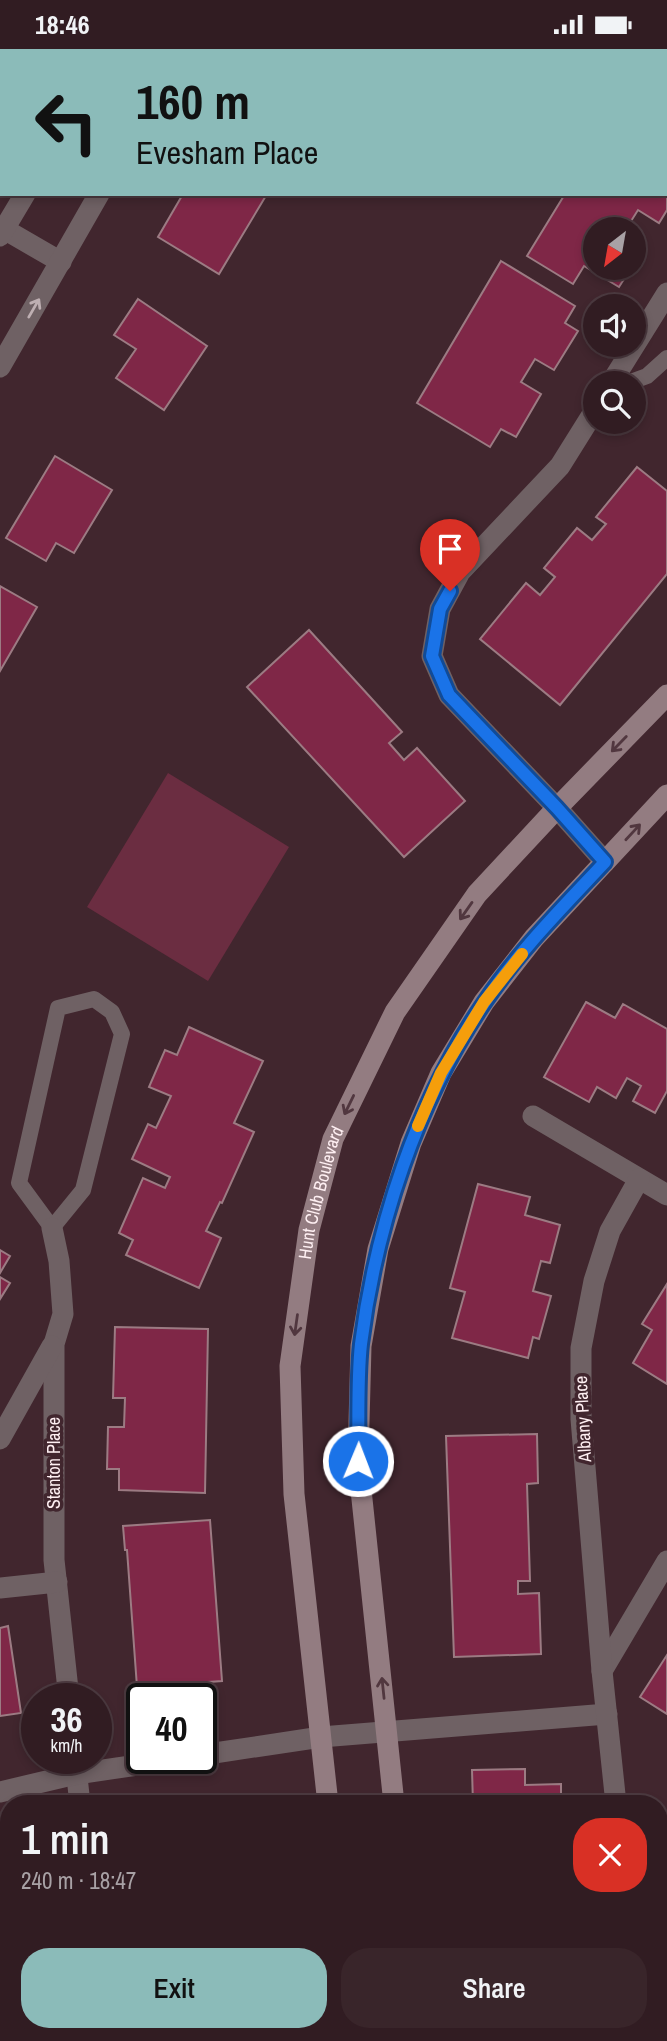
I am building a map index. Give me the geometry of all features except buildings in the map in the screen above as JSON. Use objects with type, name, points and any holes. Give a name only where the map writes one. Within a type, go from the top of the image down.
[{"type":"street","points":[[23,196],[2,233],[61,262]]},
{"type":"street","points":[[0,367],[98,196]]},
{"type":"street","points":[[618,371],[667,293]]},
{"type":"street","points":[[583,429],[560,466],[460,572],[440,609],[432,656],[449,695],[605,862]]},
{"type":"street","name":"Hunt Club Boulevard","points":[[327,1795],[294,1494],[290,1366],[309,1230],[332,1139],[395,1012],[477,894],[667,695]]},
{"type":"street","points":[[393,1795],[358,1461],[361,1346],[378,1249],[411,1143],[441,1073],[484,1002],[534,938],[667,795]]},
{"type":"street","points":[[533,1116],[667,1195]]},
{"type":"street","name":"Albany Place","points":[[615,1795],[581,1419],[581,1348],[594,1281],[610,1231],[639,1179]]},
{"type":"street","name":"Stanton Place","points":[[52,1228],[59,1261],[63,1314],[54,1344],[54,1560],[67,1683]]},
{"type":"street","points":[[0,1439],[54,1344]]},
{"type":"street","points":[[602,1671],[667,1561]]},
{"type":"street","points":[[0,1588],[57,1582]]},
{"type":"street","points":[[217,1753],[321,1737],[607,1714]]},
{"type":"street","points":[[0,1793],[53,1774]]},
{"type":"street","points":[[77,1774],[79,1795]]},
{"type":"lane","points":[[646,376],[667,358]]},
{"type":"lane","points":[[94,999],[113,1012],[122,1034],[83,1189],[52,1228],[19,1183],[58,1008],[94,999]]},
{"type":"shaded area","points":[[168,773],[289,847],[208,981],[87,907]]},
{"type":"slow traffic","points":[[418,1126],[441,1073],[484,1002],[522,954]]},
{"type":"route","points":[[358,1461],[361,1346],[378,1249],[411,1143],[441,1073],[484,1002],[534,938],[605,862],[449,695],[432,656],[440,609],[450,591]]}]
